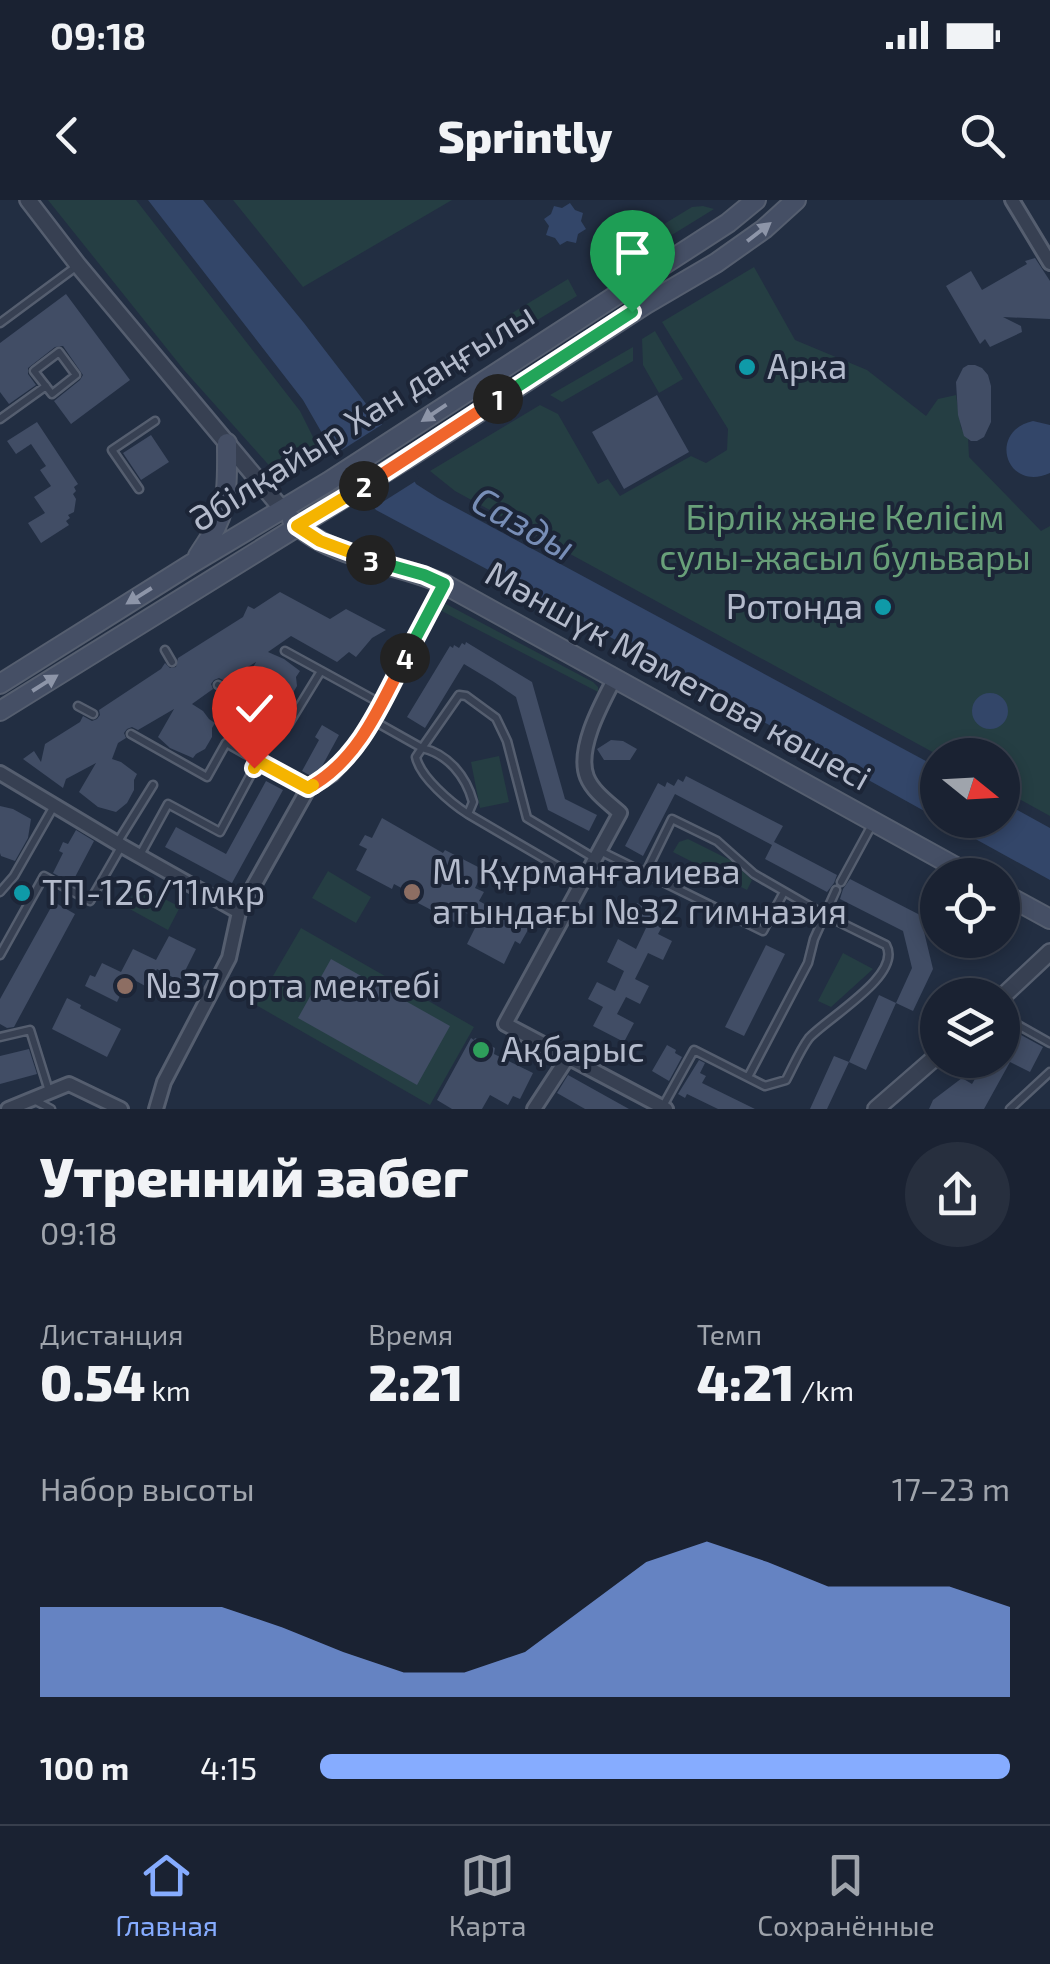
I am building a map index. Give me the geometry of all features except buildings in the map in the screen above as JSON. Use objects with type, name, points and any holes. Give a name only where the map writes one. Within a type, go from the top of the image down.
[{"type":"main road","name":"Әбілқайыр Хан даңғылы","points":[[0,684],[400,435],[728,223],[756,200]]},
{"type":"main road","name":"Әбілқайыр Хан даңғылы","points":[[0,711],[716,263],[796,200]]},
{"type":"main road","points":[[716,263],[728,223]]},
{"type":"main road","points":[[529,379],[528,369],[535,353],[557,332]]},
{"type":"main road","points":[[194,562],[222,510],[227,443]]},
{"type":"main road","name":"Мәншүк Мәметова көшесі","points":[[282,509],[297,526],[320,541],[444,584],[939,858]]},
{"type":"main road","points":[[171,576],[184,596]]},
{"type":"main road","points":[[78,635],[89,655]]},
{"type":"main road","points":[[1020,903],[1050,920]]},
{"type":"street","name":"Мәншүк Мәметова көшесі","points":[[28,200],[282,509]]},
{"type":"street","points":[[1012,200],[1050,264]]},
{"type":"street","points":[[156,1109],[164,1082],[229,958],[239,912],[308,788],[332,774],[372,721],[444,584]]},
{"type":"street","points":[[614,678],[596,714],[585,756],[587,777],[593,787],[620,814],[505,1024],[664,1108]]},
{"type":"street","points":[[0,774],[239,912]]},
{"type":"street","points":[[1020,980],[1050,952]]},
{"type":"street","points":[[540,1107],[568,1057]]},
{"type":"street","points":[[876,1109],[920,1071]]},
{"type":"street","points":[[8,1109],[69,1084],[114,1107]]},
{"type":"lane","points":[[0,323],[78,265]]},
{"type":"lane","points":[[58,352],[76,375],[52,394],[46,386],[34,370],[58,352]]},
{"type":"lane","points":[[0,419],[46,386]]},
{"type":"lane","points":[[139,489],[112,450],[155,420]]},
{"type":"lane","points":[[165,650],[172,662]]},
{"type":"lane","points":[[285,650],[381,704]]},
{"type":"lane","points":[[218,685],[288,725],[322,671]]},
{"type":"lane","points":[[583,881],[468,814],[420,770],[416,757],[459,696],[466,696],[496,718],[508,741],[526,818],[763,931],[784,892]]},
{"type":"lane","points":[[78,706],[93,714]]},
{"type":"lane","points":[[372,721],[438,753],[456,768],[473,802],[468,814]]},
{"type":"lane","points":[[131,734],[207,778],[226,743],[308,788]]},
{"type":"lane","points":[[140,856],[168,804],[220,832],[258,761]]},
{"type":"lane","points":[[0,955],[44,876],[90,901],[153,785]]},
{"type":"lane","points":[[0,892],[14,876],[54,806]]},
{"type":"lane","points":[[645,874],[672,818],[717,841],[754,874],[886,945],[890,951],[889,960],[873,984],[808,1039],[786,1080],[764,1086],[694,1050],[664,1108]]},
{"type":"lane","points":[[748,1077],[808,963],[814,939],[838,886],[874,822]]},
{"type":"lane","points":[[1020,1026],[1050,1043]]},
{"type":"lane","points":[[0,1038],[30,1030],[49,1092]]},
{"type":"lane","points":[[1010,1109],[1050,1072]]},
{"type":"lane","points":[[32,1099],[51,1109]]},
{"type":"green space","points":[[48,200],[136,200],[300,411],[322,455],[282,480],[184,370]]},
{"type":"green space","points":[[233,200],[452,200],[303,287]]},
{"type":"green space","points":[[692,207],[714,209],[620,267],[610,257]]},
{"type":"green space","name":"Бірлік және Келісім сулы-жасыл бульвары","points":[[754,267],[795,340],[867,370],[926,416],[938,399],[956,395],[969,457],[1041,531],[1050,526],[1050,816],[1020,799],[1020,738],[920,738],[920,745],[455,491],[430,471],[540,405],[558,414],[598,484],[608,479],[620,496],[691,456],[706,463],[727,450],[728,429],[662,322]]},
{"type":"green space","points":[[568,279],[577,296],[486,351],[494,324]]},
{"type":"green space","points":[[655,331],[683,379],[659,393],[643,365],[642,339]]},
{"type":"green space","points":[[633,347],[633,361],[562,402],[550,395]]},
{"type":"green space","points":[[446,604],[593,682],[598,692],[436,608]]},
{"type":"green space","points":[[499,756],[509,802],[480,808],[471,762]]},
{"type":"green space","points":[[688,839],[732,861],[752,880],[747,890],[673,852],[679,842]]},
{"type":"green space","points":[[328,871],[371,897],[356,923],[312,898]]},
{"type":"green space","points":[[138,885],[180,907],[168,930],[126,907]]},
{"type":"green space","points":[[301,928],[474,1027],[430,1105],[256,1005]]},
{"type":"green space","points":[[843,953],[873,969],[831,1007],[818,1001]]},
{"type":"water","points":[[148,200],[203,200],[387,431],[416,484],[920,758],[920,809],[376,510],[330,447],[303,400]]},
{"type":"water","points":[[570,203],[583,213],[581,221],[586,229],[578,234],[576,243],[567,241],[560,245],[546,235],[549,226],[544,219],[554,206],[562,208]]},
{"type":"water","points":[[1033,421],[1050,425],[1050,473],[1035,477],[1022,475],[1013,468],[1007,447],[1010,436],[1019,427]]},
{"type":"water","points":[[990,693],[1003,698],[1008,711],[1003,724],[990,729],[977,724],[972,711],[977,698]]},
{"type":"water","points":[[1020,811],[1050,828],[1050,880],[1020,863],[1020,858],[1010,858],[974,838],[1020,838]]},
{"type":"pier","points":[[386,422],[419,479],[370,510],[331,457]]},
{"type":"place","name":"Арка","points":[[747,367]]},
{"type":"place","name":"Ротонда","points":[[883,607]]},
{"type":"place","name":"М. Құрманғалиева атындағы №32 гимназия","points":[[412,892]]},
{"type":"place","name":"ТП-126/11мкр","points":[[22,893]]},
{"type":"place","name":"№37 орта мектебі","points":[[125,986]]},
{"type":"place","name":"Ақбарыс","points":[[481,1050]]},
{"type":"route","points":[[254,768],[258,761],[308,788],[332,774],[372,721],[444,584],[354,555],[297,526],[632,312]]},
{"type":"water label","name":"Сазды","points":[[523,524]]}]
